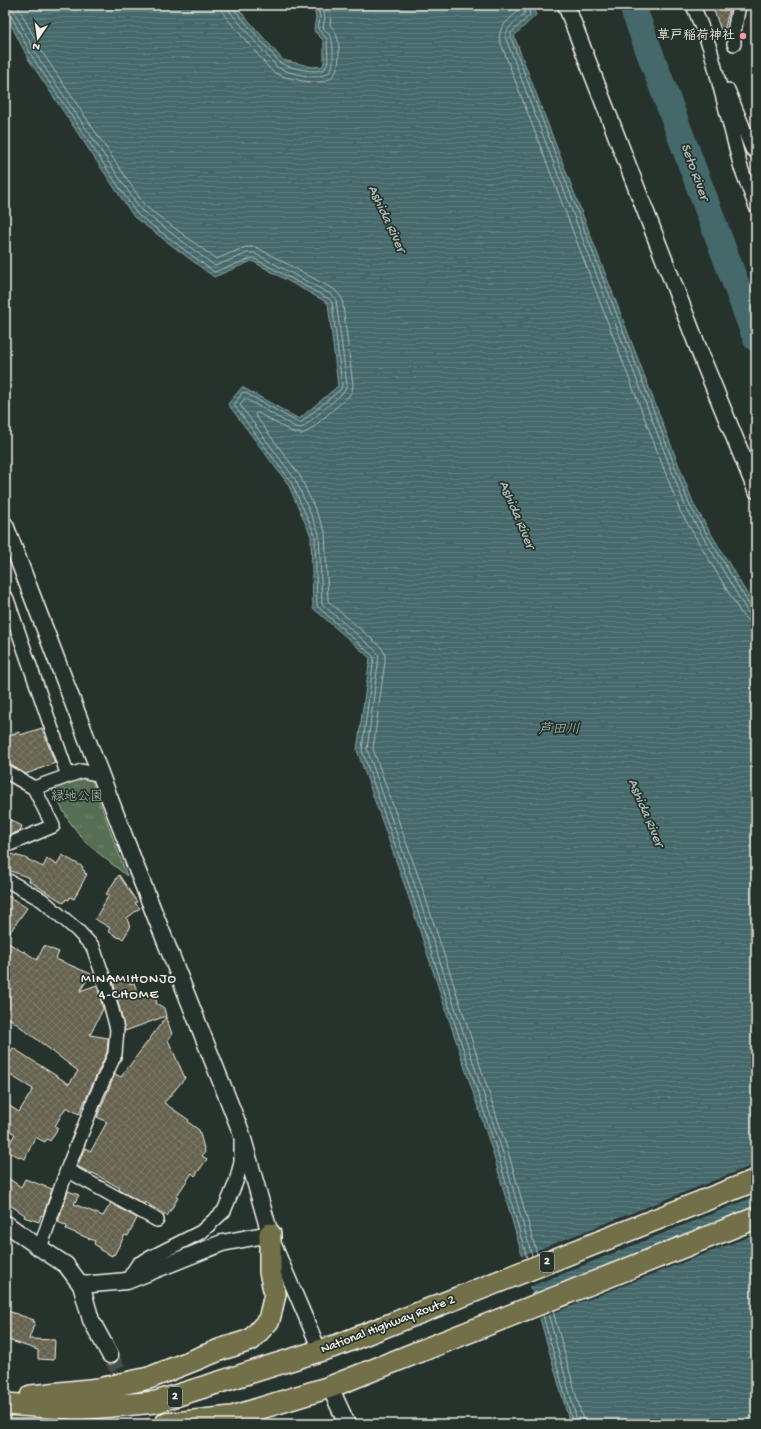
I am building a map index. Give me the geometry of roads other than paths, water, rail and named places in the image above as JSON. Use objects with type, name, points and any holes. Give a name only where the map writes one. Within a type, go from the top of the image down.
[{"type":"highway","name":"National Highway Route 2","points":[[5,1404],[79,1409],[156,1402],[329,1348],[756,1180]]},
{"type":"highway","name":"2","points":[[165,1424],[232,1417],[330,1388],[756,1218]]},
{"type":"highway","points":[[5,1397],[22,1398],[99,1389],[149,1378],[222,1349],[251,1340],[269,1320],[275,1294],[270,1272],[270,1234]]},
{"type":"street","points":[[566,5],[701,356],[756,490]]},
{"type":"street","points":[[693,5],[710,48],[741,168],[756,207]]},
{"type":"street","points":[[734,44],[735,24],[739,5]]},
{"type":"street","points":[[718,78],[727,88],[752,149],[756,152]]},
{"type":"street","points":[[5,525],[134,862],[242,1132],[270,1234],[329,1348]]},
{"type":"street","points":[[5,599],[7,599],[68,776]]},
{"type":"street","points":[[5,771],[34,788],[53,826],[5,846]]},
{"type":"street","points":[[34,788],[82,771],[101,775]]},
{"type":"street","points":[[5,880],[42,900],[77,930],[93,947],[103,976],[117,1029],[115,1054],[97,1094],[67,1170],[40,1248]]},
{"type":"street","points":[[127,1281],[138,1264],[201,1232],[224,1211],[236,1182],[240,1162],[242,1132]]},
{"type":"street","points":[[67,1170],[157,1220]]},
{"type":"street","points":[[5,1223],[66,1265],[81,1285],[91,1320],[110,1355]]},
{"type":"street","points":[[81,1285],[127,1281],[222,1243],[270,1234]]},
{"type":"street","points":[[330,1388],[347,1424]]},
{"type":"water","name":"芦田川","points":[[5,5],[235,5],[283,60],[313,67],[323,66],[324,44],[323,40],[314,29],[316,17],[313,5],[532,5],[536,15],[514,36],[694,505],[756,609],[756,1424],[570,1424],[493,1153],[406,889],[357,750],[370,658],[313,608],[311,536],[288,484],[228,404],[242,387],[299,419],[338,386],[328,303],[252,261],[214,277],[134,217],[29,60],[5,13]]},
{"type":"waterway","name":"Seto River","points":[[632,5],[756,338]]},
{"type":"tunnel","points":[[110,1355],[145,1424]]},
{"type":"place","name":"草戸稲荷神社","points":[[743,36]]},
{"type":"district","name":"MINAMIHONJO 4-CHOME","points":[[129,988]]},
{"type":"water label","name":"Ashida River","points":[[386,219]]},
{"type":"water label","name":"Ashida River","points":[[516,515]]},
{"type":"water label","name":"Ashida River","points":[[645,813]]},
{"type":"park label","name":"緑地公園","points":[[77,797]]}]
